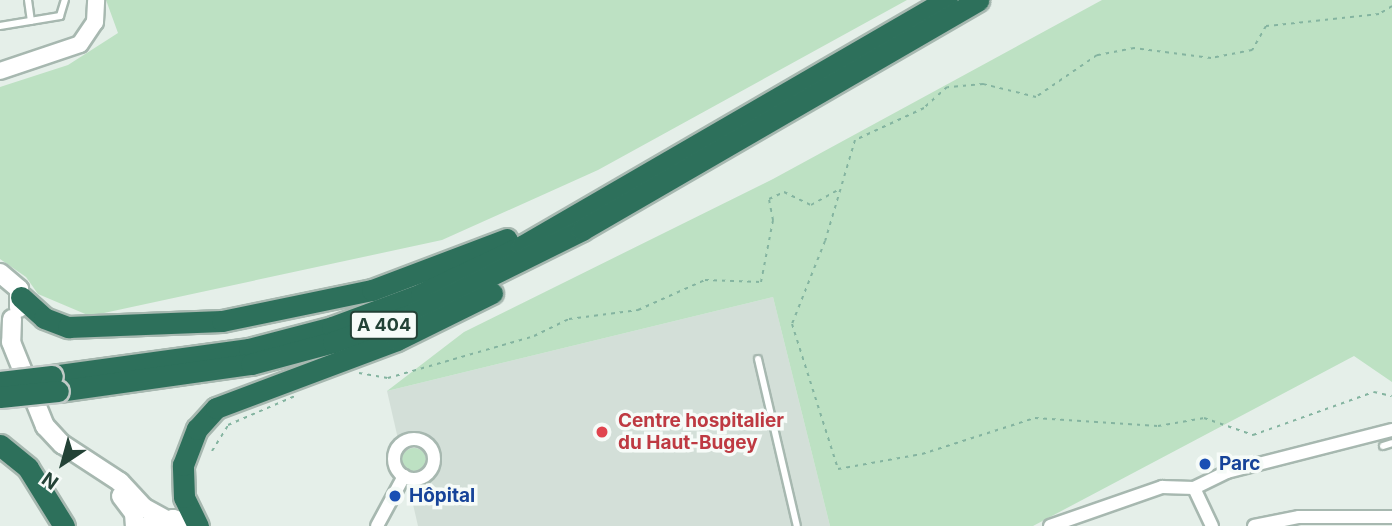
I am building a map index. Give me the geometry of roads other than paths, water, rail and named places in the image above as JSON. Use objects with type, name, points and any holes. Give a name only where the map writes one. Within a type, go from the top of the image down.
[{"type":"highway","name":"A 404","points":[[0,397],[55,384],[209,357],[372,313],[486,264],[634,182],[947,0]]},
{"type":"highway","name":"A 404","points":[[0,382],[55,384],[211,372],[354,336],[504,272],[978,0]]},
{"type":"highway","points":[[198,526],[184,497],[183,465],[197,429],[216,408],[363,354],[448,316],[536,267],[680,173]]},
{"type":"highway","points":[[21,297],[44,318],[82,329],[195,324],[277,313],[409,278],[634,182]]},
{"type":"highway","points":[[0,445],[21,459],[60,522]]},
{"type":"main road","points":[[0,273],[15,282],[21,297],[6,321],[11,342],[45,426],[62,444],[112,476],[144,507],[165,519],[198,526]]},
{"type":"main road","points":[[0,344],[32,426],[51,448],[119,493],[134,513],[135,526]]},
{"type":"main road","points":[[147,526],[165,519]]},
{"type":"street","points":[[0,71],[80,44],[95,22],[96,0]]},
{"type":"street","points":[[1050,526],[1162,487],[1194,488],[1217,475],[1392,430]]},
{"type":"street","points":[[377,526],[387,520],[404,476]]},
{"type":"street","points":[[1194,488],[1212,526]]},
{"type":"street","points":[[1254,526],[1299,517],[1392,517]]},
{"type":"lane","points":[[28,0],[31,21]]},
{"type":"lane","points":[[0,26],[60,16],[65,0]]},
{"type":"lane","points":[[758,359],[797,526]]},
{"type":"lane","points":[[1383,446],[1392,443]]},
{"type":"place","name":"Centre hospitalier du Haut-Bugey","points":[[602,432]]},
{"type":"place","name":"Parc","points":[[1205,464]]},
{"type":"place","name":"Hôpital","points":[[395,496]]}]
